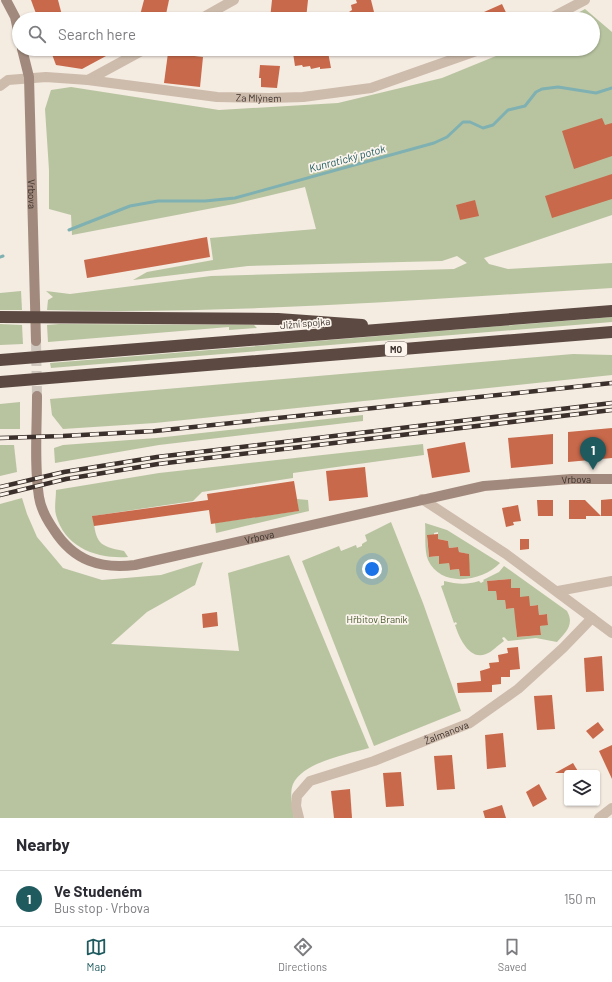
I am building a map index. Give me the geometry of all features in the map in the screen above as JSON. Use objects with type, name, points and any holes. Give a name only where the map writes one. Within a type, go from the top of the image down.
[{"type":"highway","name":"Jižní spojka","points":[[0,360],[612,311]]},
{"type":"highway","points":[[0,317],[294,319],[397,328]]},
{"type":"highway","name":"MO","points":[[0,382],[612,332]]},
{"type":"main road","points":[[6,0],[12,12]]},
{"type":"main road","name":"Vrbova","points":[[24,56],[29,77],[36,341]]},
{"type":"main road","name":"Vrbova","points":[[37,396],[36,463],[39,498],[44,516],[61,542],[73,553],[90,562],[119,567],[135,565],[422,499],[501,483],[612,479]]},
{"type":"street","points":[[213,12],[234,0]]},
{"type":"street","points":[[562,12],[585,0]]},
{"type":"street","points":[[88,80],[132,56]]},
{"type":"street","name":"Za Mlýnem","points":[[0,86],[8,80],[29,77],[88,80],[217,97],[302,97],[371,88],[462,56]]},
{"type":"street","points":[[422,499],[558,591],[612,633]]},
{"type":"street","points":[[558,591],[612,581]]},
{"type":"street","name":"Žalmanova","points":[[299,818],[296,806],[297,796],[310,781],[374,761],[470,723],[518,689],[563,648],[592,618]]},
{"type":"street","points":[[599,818],[612,808]]},
{"type":"green space","points":[[585,9],[589,12],[580,12]]},
{"type":"green space","points":[[600,22],[612,32],[612,215],[484,258],[489,264],[508,269],[612,263],[612,288],[259,308],[118,311],[47,310],[48,300],[53,297],[46,291],[70,294],[211,276],[454,269],[467,263],[457,256],[442,261],[248,266],[133,280],[147,272],[213,260],[210,238],[316,229],[305,187],[234,204],[72,235],[71,215],[49,209],[49,170],[45,109],[51,90],[71,87],[219,110],[338,103],[442,78],[496,56],[600,56]]},
{"type":"green space","points":[[21,291],[22,310],[0,310],[0,293]]},
{"type":"green space","points":[[612,317],[612,322],[51,368],[50,363]]},
{"type":"green space","points":[[0,324],[22,325],[23,344],[0,345]]},
{"type":"green space","points":[[47,325],[254,325],[257,328],[229,330],[229,327],[48,342]]},
{"type":"green space","points":[[573,354],[612,355],[612,375],[155,423],[63,429],[52,415],[50,399]]},
{"type":"green space","points":[[20,402],[20,429],[0,429],[0,404]]},
{"type":"green space","points":[[363,415],[363,421],[159,445],[55,463],[54,448],[63,445],[156,438]]},
{"type":"green space","points":[[423,444],[424,455],[293,473],[293,478],[202,492],[193,501],[93,516],[95,532],[100,542],[109,547],[124,551],[128,557],[105,556],[84,549],[67,536],[60,526],[55,512],[56,490],[159,473]]},
{"type":"green space","points":[[0,445],[14,445],[17,472],[0,476]]},
{"type":"green space","points":[[22,498],[37,537],[63,568],[102,580],[161,575],[203,562],[195,585],[147,612],[111,644],[239,651],[228,573],[289,555],[369,748],[327,760],[306,770],[298,776],[293,784],[291,792],[294,818],[0,818],[0,504]]},
{"type":"green space","points":[[297,499],[308,500],[309,511],[216,533],[215,523],[298,511]]},
{"type":"green space","name":"Hřbitov Braník","points":[[391,522],[423,603],[461,711],[374,746],[302,561],[339,546],[341,551],[356,545],[357,548],[362,546],[362,544],[367,541],[365,535]]},
{"type":"green space","points":[[425,523],[447,530],[500,563],[483,574],[473,578],[462,579],[442,575],[434,569],[428,560]],"holes":[[[438,532],[438,539],[448,541],[449,548],[458,547],[459,552],[468,554],[470,576],[460,576],[459,569],[450,570],[449,563],[439,563],[439,556],[429,557],[427,538]]]},
{"type":"green space","points":[[504,566],[567,611],[570,620],[569,625],[566,632],[557,642],[536,638],[508,641],[504,637],[502,638],[504,641],[493,650],[486,654],[480,655],[475,654],[466,647],[455,625],[457,624],[456,622],[454,623],[441,586],[444,585],[444,581],[462,584],[479,581],[481,583],[484,581],[483,580],[499,572]],"holes":[[[510,579],[511,588],[520,588],[520,597],[530,606],[538,605],[539,615],[547,614],[548,624],[540,626],[541,635],[517,637],[516,627],[524,626],[514,608],[506,609],[505,600],[497,600],[496,591],[488,591],[487,581]]]},
{"type":"building","points":[[31,0],[58,0],[61,12],[35,12]]},
{"type":"building","points":[[144,0],[169,0],[166,12],[141,12]]},
{"type":"building","points":[[272,0],[308,0],[307,12],[271,12]]},
{"type":"building","points":[[356,0],[371,0],[374,12],[349,12],[352,10],[351,5],[357,3]]},
{"type":"building","points":[[502,4],[506,12],[484,12]]},
{"type":"building","points":[[53,56],[106,56],[82,69],[56,65]]},
{"type":"building","points":[[168,56],[203,57],[200,87],[164,83]]},
{"type":"building","points":[[293,56],[329,56],[331,68],[320,69],[320,67],[311,69],[310,66],[295,66]]},
{"type":"building","points":[[260,65],[280,66],[277,88],[261,87],[261,78],[259,78]]},
{"type":"building","points":[[602,118],[605,125],[612,123],[612,156],[574,169],[562,131]]},
{"type":"building","points":[[612,174],[612,199],[552,218],[545,196]]},
{"type":"building","points":[[475,200],[479,216],[460,220],[456,205]]},
{"type":"building","points":[[207,237],[210,257],[87,278],[84,260]]},
{"type":"building","points":[[612,428],[612,458],[568,462],[568,432]]},
{"type":"building","points":[[553,434],[553,464],[511,468],[508,438]]},
{"type":"building","points":[[465,442],[470,472],[432,478],[427,449]]},
{"type":"building","points":[[365,467],[368,497],[329,501],[326,471]]},
{"type":"building","points":[[294,481],[299,511],[211,524],[209,510],[94,526],[92,516],[208,500],[207,494]]},
{"type":"building","points":[[612,499],[612,516],[601,516],[601,500]]},
{"type":"building","points":[[537,500],[553,500],[553,516],[538,516]]},
{"type":"building","points":[[569,500],[585,500],[601,516],[586,516],[586,519],[569,519]]},
{"type":"building","points":[[518,505],[521,521],[513,522],[514,525],[506,527],[502,508]]},
{"type":"building","points":[[438,534],[438,539],[448,541],[449,548],[458,547],[459,552],[469,554],[470,576],[460,576],[459,569],[450,570],[449,563],[439,564],[439,556],[429,557],[427,535]]},
{"type":"building","points":[[520,539],[529,539],[529,549],[520,550]]},
{"type":"building","points":[[511,579],[511,588],[520,588],[520,597],[529,596],[530,606],[538,605],[539,615],[547,614],[548,625],[540,626],[541,635],[517,637],[514,608],[506,609],[505,600],[497,600],[496,591],[488,591],[487,581]]},
{"type":"building","points":[[217,612],[218,626],[203,628],[202,614]]},
{"type":"building","points":[[518,647],[520,669],[510,670],[510,677],[501,677],[501,684],[492,685],[492,692],[458,693],[457,683],[481,681],[480,671],[490,668],[489,663],[499,662],[498,655],[508,653],[507,648]]},
{"type":"building","points":[[602,656],[604,691],[586,692],[584,658]]},
{"type":"building","points":[[552,695],[555,729],[537,730],[534,696]]},
{"type":"building","points":[[598,722],[604,730],[593,739],[586,731]]},
{"type":"building","points":[[503,733],[506,767],[487,769],[485,735]]},
{"type":"building","points":[[612,745],[612,779],[599,751]]},
{"type":"building","points":[[452,755],[455,789],[437,790],[434,756]]},
{"type":"building","points":[[573,763],[577,770],[564,770],[564,773],[555,773]]},
{"type":"building","points":[[401,772],[404,806],[386,807],[383,773]]},
{"type":"building","points":[[539,784],[547,799],[533,807],[526,792]]},
{"type":"building","points":[[350,789],[352,818],[334,818],[331,791]]},
{"type":"building","points":[[502,805],[506,818],[485,818],[483,811]]},
{"type":"waterway","name":"Kunratický potok","points":[[69,230],[130,206],[158,201],[205,201],[235,198],[434,143],[447,137],[463,122],[470,122],[483,128],[493,125],[508,110],[525,106],[536,92],[542,89],[558,87],[596,93],[612,88]]},
{"type":"tunnel","points":[[36,341],[37,396]]},
{"type":"railway","points":[[0,438],[155,431],[612,383]]},
{"type":"railway","points":[[0,487],[64,472],[157,457],[612,403]]},
{"type":"railway","points":[[0,495],[66,479],[158,464],[612,410]]},
{"type":"place","name":"Ve Studeném","points":[[593,470]]}]
